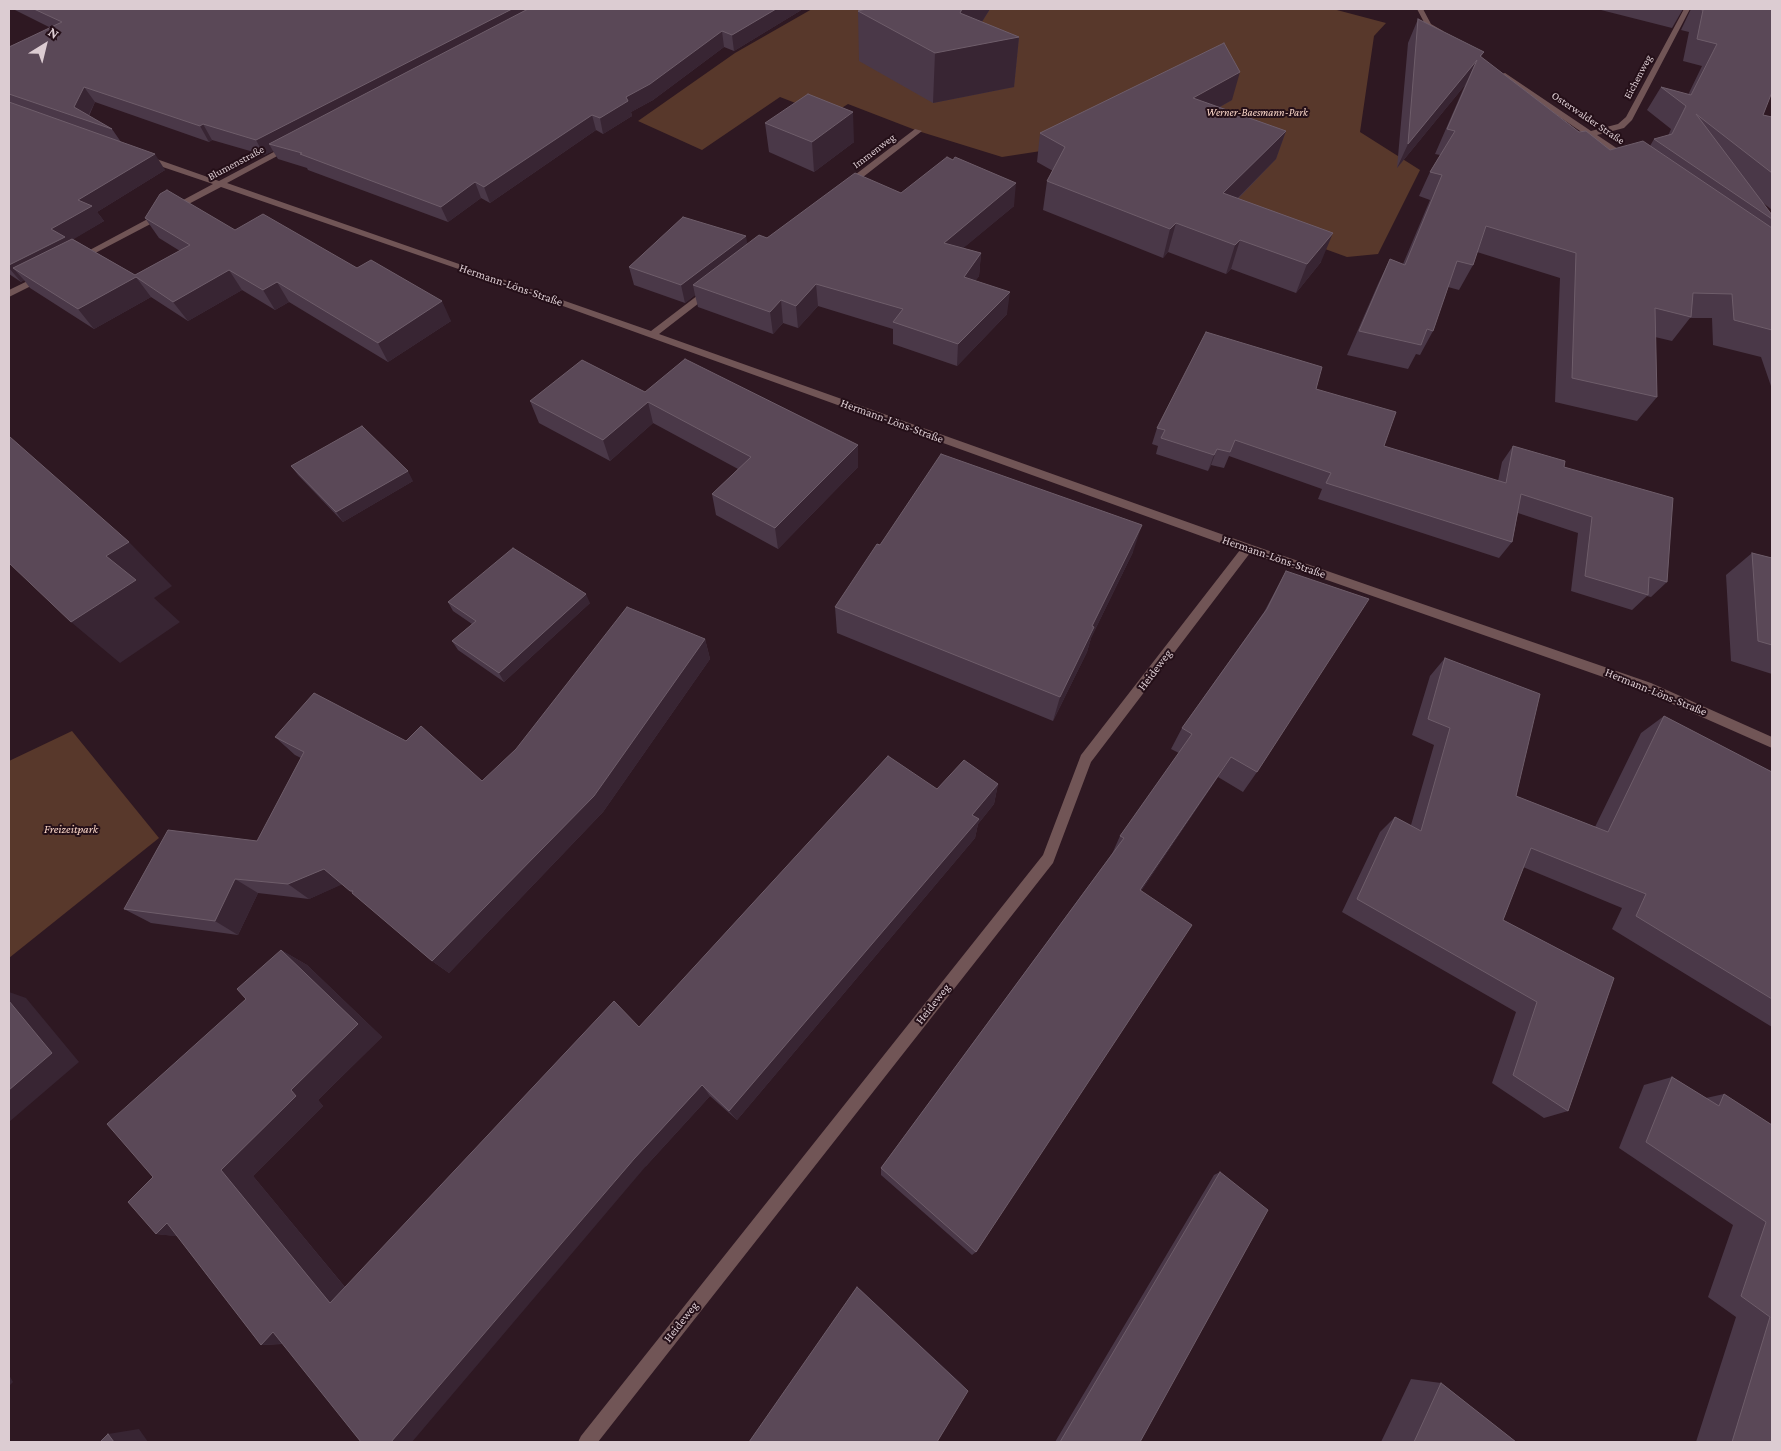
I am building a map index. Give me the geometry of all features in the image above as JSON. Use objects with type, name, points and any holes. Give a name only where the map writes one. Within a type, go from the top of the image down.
[{"type":"street","points":[[1420,9],[1428,24],[1447,38]]},
{"type":"street","name":"Eichenweg","points":[[1591,134],[1622,126],[1630,118],[1687,9]]},
{"type":"street","name":"Osterwalder Straße","points":[[1496,70],[1638,167]]},
{"type":"street","name":"Immenweg","points":[[840,191],[918,131]]},
{"type":"street","name":"Blumenstraße","points":[[70,262],[299,142]]},
{"type":"street","name":"Hermann-Löns-Straße","points":[[137,155],[652,335],[1248,548],[1648,686],[1772,743]]},
{"type":"street","points":[[9,294],[53,272]]},
{"type":"street","points":[[652,335],[715,287]]},
{"type":"street","name":"Heideweg","points":[[587,1442],[1048,859],[1086,759],[1248,548]]},
{"type":"green space","name":"Werner-Baesmann-Park","points":[[812,9],[1333,9],[1386,23],[1374,36],[1360,132],[1420,170],[1378,254],[1347,257],[1232,215],[1041,151],[1002,157],[918,131],[848,104],[829,116],[780,97],[702,150],[638,121],[735,53]]},
{"type":"green space","name":"Freizeitpark","points":[[72,731],[159,838],[9,958],[9,761]]},
{"type":"building","points":[[34,9],[512,9],[256,140],[203,124],[200,126],[84,87],[74,107],[112,129],[9,94],[9,47],[62,22]]},
{"type":"building","points":[[528,9],[776,9],[732,35],[722,31],[650,84],[626,97],[628,101],[600,118],[592,115],[484,187],[475,182],[441,207],[300,154],[302,153],[269,144]]},
{"type":"building","points":[[866,9],[962,9],[960,13],[1019,37],[935,53],[858,11]]},
{"type":"building","points":[[1698,9],[1772,9],[1772,92],[1763,115],[1772,117],[1772,173],[1696,114],[1772,215],[1772,219],[1654,139],[1672,134],[1686,106],[1661,87],[1691,95],[1717,44],[1697,39],[1703,10]]},
{"type":"building","points":[[1418,19],[1484,52],[1480,56],[1579,132],[1586,131],[1610,150],[1643,141],[1772,228],[1772,330],[1734,320],[1732,294],[1693,293],[1691,317],[1655,308],[1657,397],[1572,378],[1576,253],[1486,226],[1473,265],[1457,261],[1433,331],[1427,329],[1421,345],[1359,331],[1390,259],[1405,265],[1442,175],[1430,172],[1455,131],[1447,129],[1477,60],[1408,144]]},
{"type":"building","points":[[1224,43],[1240,72],[1193,98],[1286,131],[1223,193],[1333,233],[1307,264],[1240,240],[1235,245],[1176,223],[1170,229],[1047,181],[1065,147],[1040,133]]},
{"type":"building","points":[[808,94],[853,112],[812,142],[765,123]]},
{"type":"building","points":[[9,102],[155,154],[78,200],[92,206],[51,229],[65,237],[9,265]]},
{"type":"building","points":[[947,157],[953,160],[955,157],[1016,183],[944,243],[981,253],[964,277],[1010,292],[958,344],[893,322],[903,309],[816,284],[796,306],[781,300],[770,312],[693,285],[759,235],[767,238],[855,173],[901,193]]},
{"type":"building","points":[[167,190],[235,230],[263,214],[357,268],[371,260],[442,301],[378,343],[277,282],[263,290],[229,270],[173,302],[136,277],[78,309],[13,268],[72,239],[135,275],[190,245],[145,218],[160,194]]},
{"type":"building","points":[[683,217],[746,236],[681,285],[629,267]]},
{"type":"building","points":[[1206,332],[1322,367],[1316,389],[1396,412],[1384,446],[1506,483],[1513,446],[1565,461],[1564,467],[1673,498],[1667,582],[1649,577],[1648,595],[1585,576],[1592,517],[1521,494],[1512,542],[1326,483],[1331,473],[1235,440],[1230,452],[1217,449],[1214,455],[1161,438],[1165,430],[1157,428]]},
{"type":"building","points":[[685,359],[858,445],[775,528],[712,494],[751,457],[648,402],[603,440],[530,401],[582,360],[645,392]]},
{"type":"building","points":[[362,426],[408,471],[336,512],[291,466]]},
{"type":"building","points":[[9,437],[129,542],[106,556],[136,580],[71,622],[9,563]]},
{"type":"building","points":[[941,454],[1142,525],[1092,626],[1094,627],[1060,697],[835,607],[877,544],[880,545]]},
{"type":"building","points":[[513,548],[586,594],[499,673],[452,641],[476,621],[448,602]]},
{"type":"building","points":[[1752,553],[1772,558],[1772,645],[1758,641]]},
{"type":"building","points":[[1286,571],[1369,599],[1257,772],[1231,757],[1140,890],[1192,925],[976,1252],[881,1168],[1124,838],[1120,836],[1192,734],[1182,728],[1267,609]]},
{"type":"building","points":[[627,607],[705,639],[594,796],[432,961],[352,893],[353,891],[350,891],[324,869],[288,884],[235,879],[215,921],[124,909],[168,830],[257,841],[304,752],[275,737],[314,693],[406,741],[421,726],[482,781],[516,749]]},
{"type":"building","points":[[1445,658],[1540,694],[1516,796],[1608,832],[1664,716],[1772,772],[1772,999],[1636,916],[1646,894],[1531,848],[1503,920],[1614,978],[1568,1111],[1513,1075],[1537,1002],[1357,899],[1395,817],[1421,831],[1450,728],[1428,719]]},
{"type":"building","points":[[888,756],[937,789],[964,760],[998,784],[972,815],[979,819],[729,1111],[702,1085],[634,1159],[391,1442],[361,1442],[273,1332],[261,1345],[167,1223],[156,1234],[128,1202],[153,1177],[107,1124],[246,999],[237,989],[281,950],[358,1024],[291,1090],[296,1096],[221,1170],[330,1303],[614,1001],[639,1027]]},
{"type":"building","points":[[9,1001],[52,1053],[9,1090]]},
{"type":"building","points":[[1672,1077],[1719,1106],[1724,1094],[1772,1125],[1772,1442],[1732,1442],[1770,1317],[1741,1296],[1766,1222],[1646,1142]]},
{"type":"building","points":[[1220,1172],[1268,1210],[1140,1442],[1060,1442]]},
{"type":"building","points":[[857,1287],[968,1391],[937,1442],[749,1442]]},
{"type":"building","points":[[1441,1383],[1516,1442],[1414,1442]]},
{"type":"building","points":[[108,1434],[114,1442],[100,1442]]}]
